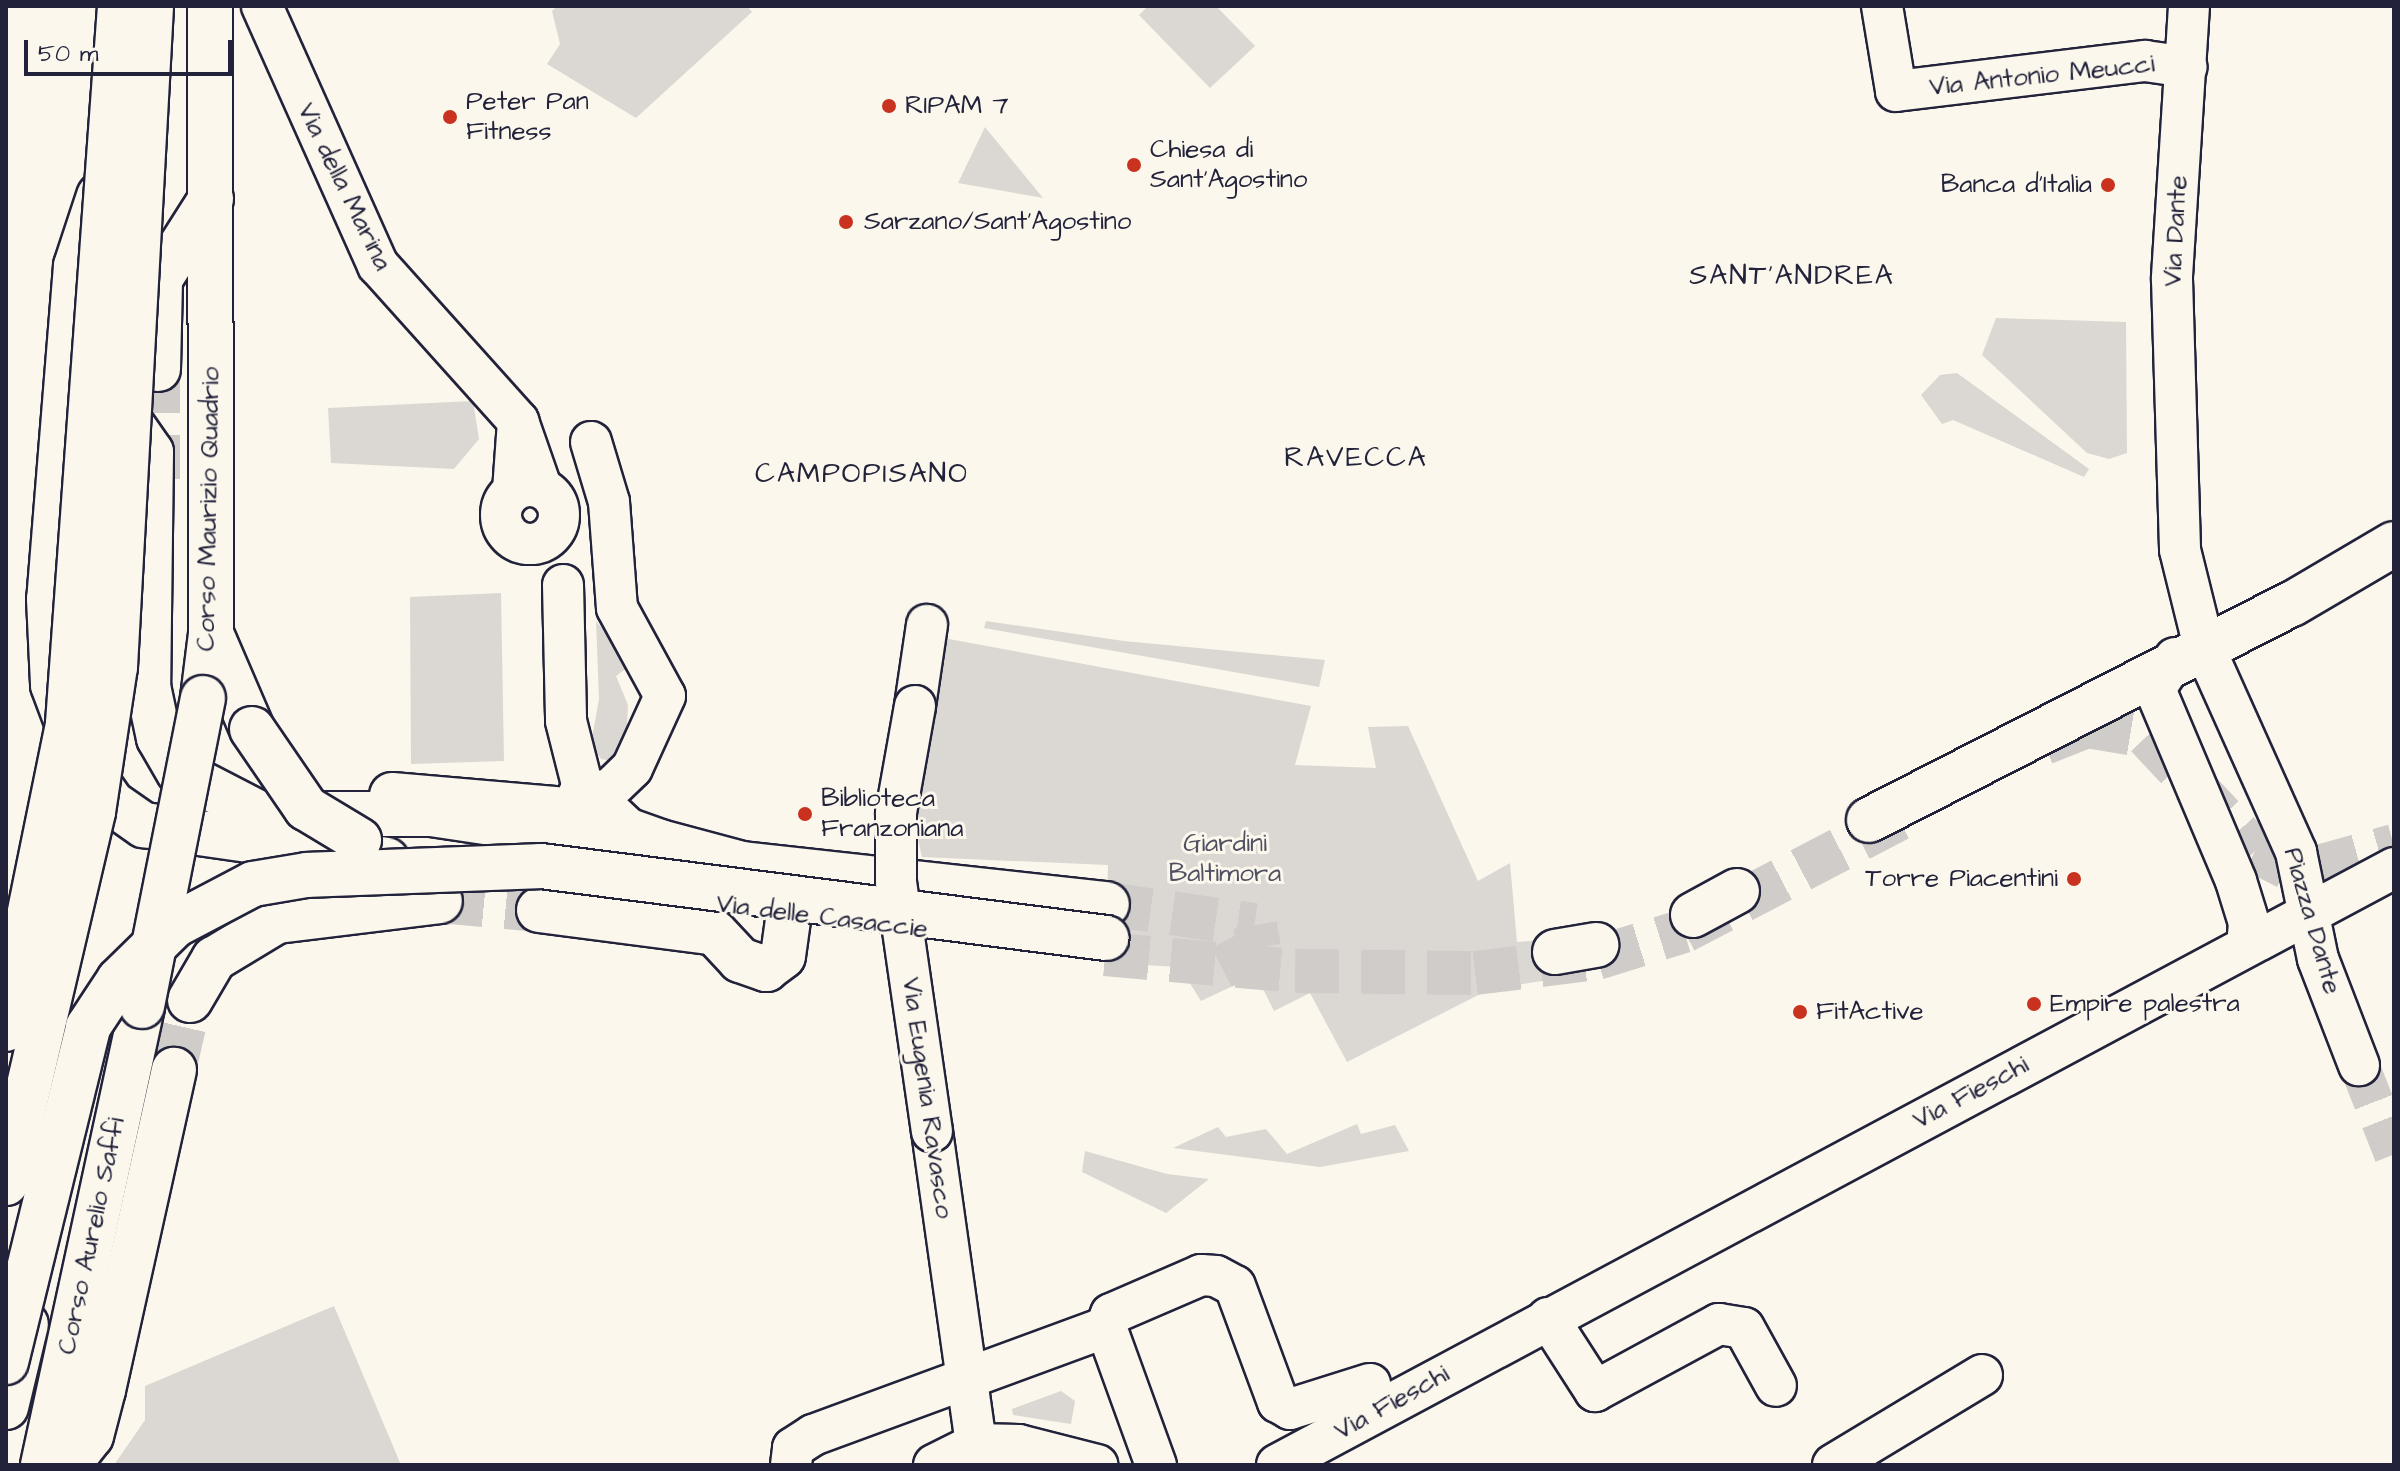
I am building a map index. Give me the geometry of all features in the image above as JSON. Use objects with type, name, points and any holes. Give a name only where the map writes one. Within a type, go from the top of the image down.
[{"type":"main road","points":[[6,1029],[68,723],[112,156],[120,6]]},
{"type":"main road","points":[[6,1183],[105,740],[151,6]]},
{"type":"main road","name":"Corso Maurizio Quadrio","points":[[142,1006],[203,698],[211,634],[210,6]]},
{"type":"main road","points":[[112,156],[76,266],[49,599],[53,685],[80,757],[126,817],[185,834],[539,885]]},
{"type":"main road","points":[[158,369],[160,279],[211,199]]},
{"type":"main road","points":[[125,415],[151,452],[148,686],[159,738],[179,772],[260,814],[431,814],[518,827],[627,858],[680,884]]},
{"type":"main road","points":[[1869,820],[2091,702],[2292,604],[2394,544]]},
{"type":"main road","points":[[211,634],[252,729],[295,796],[338,831],[723,936],[747,965],[773,969],[783,956],[785,912],[742,864]]},
{"type":"main road","points":[[228,792],[282,803],[423,792],[598,809],[742,864],[1106,928]]},
{"type":"main road","points":[[6,1362],[76,1055],[102,1003],[138,958],[209,902],[253,884],[307,875],[539,885]]},
{"type":"main road","points":[[6,1407],[110,1058],[145,969],[183,935],[241,905],[306,889],[680,884],[943,917],[1106,928]]},
{"type":"main road","name":"Via delle Casaccie","points":[[539,885],[785,912],[1106,928]]},
{"type":"main road","points":[[1693,915],[1737,891]]},
{"type":"main road","points":[[190,1000],[214,959],[277,921],[440,901]]},
{"type":"main road","name":"Corso Aurelio Saffi","points":[[43,1465],[110,1058],[142,1006]]},
{"type":"main road","points":[[68,1465],[91,1436],[174,1070]]},
{"type":"street","name":"Via della Marina","points":[[262,6],[378,265],[518,421],[527,489]]},
{"type":"street","name":"Via Antonio Meucci","points":[[1882,6],[1896,91],[2145,61],[2187,67]]},
{"type":"street","name":"Via Dante","points":[[2173,457],[2172,279],[2189,6]]},
{"type":"street","points":[[591,442],[609,502],[617,608],[665,696],[632,768],[598,809]]},
{"type":"street","name":"Piazza Dante","points":[[2173,457],[2189,653],[2296,852],[2308,912],[2359,1065]]},
{"type":"street","points":[[545,535],[515,540],[503,526],[501,507],[527,489],[558,507],[545,535],[563,585],[566,721],[598,809]]},
{"type":"street","name":"Via Eugenia Ravasco","points":[[927,625],[896,813],[896,882],[976,1444]]},
{"type":"street","points":[[2189,653],[2155,689],[2236,881],[2249,923],[2247,946]]},
{"type":"street","name":"Via Fieschi","points":[[1277,1465],[2394,868]]},
{"type":"street","points":[[1156,1465],[1106,1327],[1111,1314],[1201,1275],[1216,1276],[1235,1286],[1278,1402],[1290,1409],[1370,1384]]},
{"type":"street","points":[[1548,1318],[1595,1391],[1719,1324],[1744,1328],[1776,1386]]},
{"type":"street","points":[[791,1465],[793,1448],[813,1435],[1106,1327]]},
{"type":"street","points":[[1833,1465],[1982,1375]]},
{"type":"street","points":[[934,1465],[976,1444],[1019,1445],[1097,1465]]},
{"type":"green space","points":[[557,6],[747,6],[752,12],[636,118],[547,64],[560,44],[552,11]]},
{"type":"green space","points":[[1148,6],[1216,6],[1255,46],[1210,88],[1139,15]]},
{"type":"green space","points":[[985,127],[1043,198],[958,183]]},
{"type":"green space","points":[[1996,318],[2126,322],[2127,453],[2109,459],[2087,453],[1982,355]]},
{"type":"green space","points":[[1957,373],[2089,469],[2084,477],[1953,420],[1942,424],[1921,395],[1940,375]]},
{"type":"green space","points":[[473,401],[479,439],[454,469],[331,463],[328,408]]},
{"type":"green space","points":[[501,593],[504,761],[411,764],[410,597]]},
{"type":"green space","points":[[596,621],[632,664],[616,676],[628,705],[627,724],[641,729],[619,762],[601,759],[591,744],[599,699]]},
{"type":"green space","points":[[986,621],[1124,641],[1325,660],[1319,687],[984,628]]},
{"type":"green space","name":"Giardini Baltimora","points":[[938,637],[1311,706],[1295,765],[1376,768],[1368,727],[1408,726],[1478,881],[1510,863],[1517,942],[1551,939],[1562,978],[1490,989],[1347,1062],[1310,993],[1274,1011],[1256,975],[1201,1001],[1180,967],[1105,963],[1108,865],[922,857],[916,830]]},
{"type":"green space","points":[[1357,1124],[1361,1134],[1395,1125],[1409,1151],[1320,1167],[1173,1148],[1218,1127],[1226,1137],[1266,1129],[1287,1154]]},
{"type":"green space","points":[[1085,1151],[1167,1174],[1209,1179],[1166,1213],[1082,1172]]},
{"type":"green space","points":[[334,1306],[401,1465],[114,1465],[145,1420],[145,1386]]},
{"type":"green space","points":[[1061,1391],[1075,1401],[1071,1424],[1013,1415],[1012,1409]]},
{"type":"tunnel","points":[[158,369],[158,482]]},
{"type":"tunnel","points":[[2044,743],[2087,726],[2147,736],[2255,851],[2287,867],[2315,868],[2394,846]]},
{"type":"tunnel","points":[[1105,954],[1295,971],[1475,973],[1597,958],[1684,931],[1912,812]]},
{"type":"tunnel","points":[[440,901],[539,910]]},
{"type":"tunnel","points":[[1107,904],[1255,925],[1259,948],[1222,967]]},
{"type":"tunnel","points":[[174,1070],[190,1000]]},
{"type":"tunnel","points":[[2359,1065],[2394,1154]]},
{"type":"place","name":"RIPAM 7","points":[[889,106]]},
{"type":"place","name":"Peter Pan Fitness","points":[[450,117]]},
{"type":"place","name":"Chiesa di Sant'Agostino","points":[[1134,165]]},
{"type":"place","name":"Banca d'Italia","points":[[2108,185]]},
{"type":"place","name":"Sarzano/Sant'Agostino","points":[[846,222]]},
{"type":"place","name":"Biblioteca Franzoniana","points":[[805,814]]},
{"type":"place","name":"Torre Piacentini","points":[[2074,879]]},
{"type":"place","name":"Empire palestra","points":[[2034,1004]]},
{"type":"place","name":"FitActive","points":[[1800,1012]]},
{"type":"district","name":"SANT'ANDREA","points":[[1792,276]]},
{"type":"district","name":"RAVECCA","points":[[1356,458]]},
{"type":"district","name":"CAMPOPISANO","points":[[862,474]]}]
